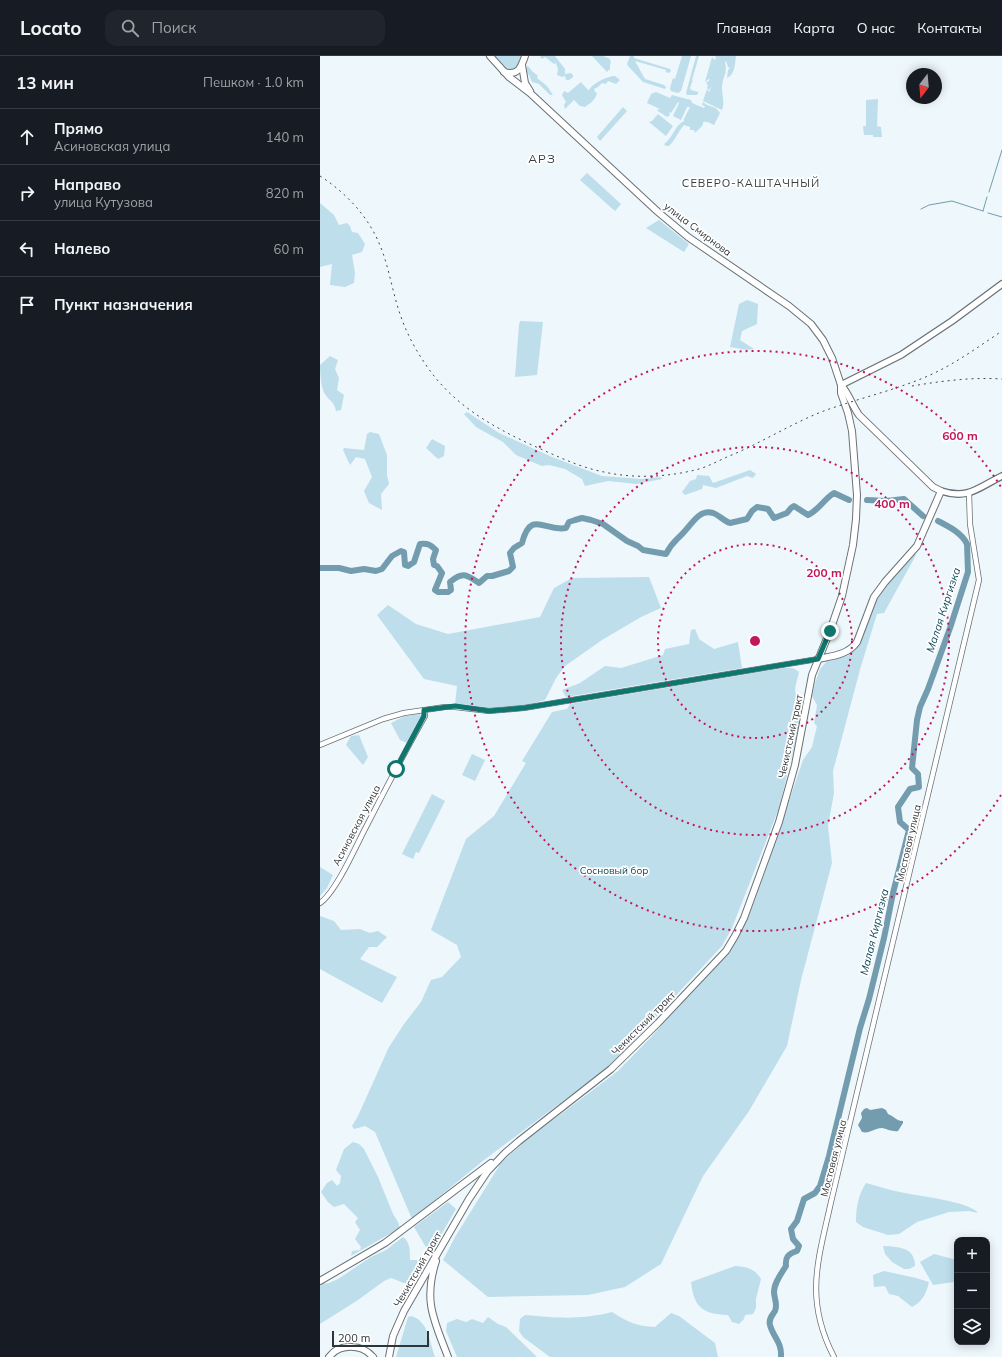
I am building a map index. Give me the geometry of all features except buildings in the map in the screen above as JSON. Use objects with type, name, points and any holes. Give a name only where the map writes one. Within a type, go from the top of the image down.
[{"type":"main road","name":"улица Смирнова","points":[[490,56],[504,72],[530,93],[658,212],[688,237],[789,306],[811,324],[826,345],[841,385]]},
{"type":"main road","name":"улица Смирнова","points":[[524,59],[525,83],[530,93]]},
{"type":"main road","points":[[504,72],[514,73],[519,69],[524,59]]},
{"type":"main road","points":[[1002,284],[952,321],[901,355],[841,385],[846,391],[854,409],[864,421],[933,487],[941,491],[951,493],[969,493],[982,488],[1002,476]]},
{"type":"main road","name":"Чекистский тракт","points":[[390,1357],[391,1346],[397,1325],[404,1311],[487,1172],[505,1153],[611,1069],[658,1023],[726,951],[744,918],[779,822],[795,765],[812,675],[830,631],[842,596],[853,545],[857,495],[852,431],[841,393],[841,385]]},
{"type":"main road","points":[[852,431],[855,423],[860,420],[864,421]]},
{"type":"main road","points":[[818,659],[847,652],[857,642],[874,597],[885,582],[917,546],[941,491]]},
{"type":"main road","points":[[320,1281],[385,1243],[505,1153]]},
{"type":"main road","points":[[439,1252],[430,1280],[430,1308],[448,1357]]},
{"type":"main road","points":[[329,1357],[341,1348],[354,1346],[367,1351],[374,1357]]},
{"type":"street","name":"Мостовая улица","points":[[834,1357],[819,1321],[816,1299],[816,1270],[979,580],[970,524],[969,493]]},
{"type":"street","points":[[320,745],[383,719],[424,710],[455,706],[489,711],[524,708],[818,659]]},
{"type":"street","name":"Асиновская улица","points":[[320,903],[332,890],[351,855],[424,716],[424,710]]},
{"type":"green space","points":[[495,56],[521,56],[520,64],[516,70],[508,71]]},
{"type":"green space","points":[[555,56],[565,69],[565,74],[571,73],[573,77],[566,80],[565,76],[562,77],[557,75],[558,69],[556,63],[554,64],[545,57],[542,59],[540,57]]},
{"type":"green space","points":[[592,56],[603,56],[610,59],[610,69],[607,72]]},
{"type":"green space","points":[[630,56],[634,56],[634,58],[670,69],[671,71],[669,73],[666,72],[666,70],[635,61],[645,79],[664,85],[666,87],[665,89],[643,82],[627,64]]},
{"type":"green space","points":[[682,56],[691,56],[681,91],[678,93],[671,91],[670,88],[673,78],[675,79]]},
{"type":"green space","points":[[696,56],[699,56],[692,80],[693,82],[690,88],[691,90],[699,91],[697,95],[687,95],[686,93]]},
{"type":"green space","points":[[715,56],[736,56],[733,72],[727,78],[728,70],[730,68],[728,67],[726,61],[725,62],[726,70],[722,88],[722,110],[703,101],[707,89],[709,92],[712,86],[709,90],[706,83],[710,80],[709,79],[705,82],[712,57],[715,60]]},
{"type":"green space","points":[[528,66],[538,76],[537,78],[547,86],[553,95],[550,95],[539,84],[532,82],[526,72],[526,68]]},
{"type":"green space","points":[[615,76],[620,80],[616,84],[608,81],[606,84],[602,83],[594,89],[597,93],[595,98],[585,107],[580,106],[574,100],[565,109],[564,105],[566,102],[562,95],[564,91],[568,93],[581,82],[588,90],[601,80]]},
{"type":"green space","points":[[656,92],[670,98],[672,95],[691,100],[692,103],[704,108],[705,106],[702,105],[703,102],[716,108],[720,113],[714,125],[704,121],[702,126],[695,133],[694,130],[690,130],[690,127],[684,125],[671,144],[666,146],[664,144],[670,139],[678,126],[684,121],[690,107],[687,107],[681,120],[673,116],[679,103],[678,102],[671,113],[669,112],[670,115],[667,117],[657,110],[660,109],[647,103],[651,94]]},
{"type":"green space","points":[[878,99],[877,126],[881,127],[882,137],[864,135],[863,126],[866,126],[866,100]]},
{"type":"green space","points":[[623,107],[627,111],[600,141],[597,137]]},
{"type":"green space","points":[[658,114],[673,126],[666,136],[649,122],[652,121]]},
{"type":"green space","points":[[587,173],[621,204],[615,211],[580,180]]},
{"type":"green space","points":[[320,203],[334,215],[339,225],[347,223],[352,232],[358,233],[365,244],[362,252],[352,255],[355,273],[354,283],[345,287],[330,285],[332,264],[320,267]]},
{"type":"green space","points":[[659,220],[689,244],[684,252],[646,228]]},
{"type":"green space","points":[[747,300],[758,304],[757,324],[742,331],[740,340],[754,349],[747,350],[730,347],[739,304]]},
{"type":"green space","points":[[520,321],[543,322],[537,375],[515,377]]},
{"type":"green space","points":[[330,356],[338,360],[335,369],[339,378],[337,390],[344,395],[341,410],[336,411],[333,403],[324,392],[321,376],[320,365]]},
{"type":"green space","points":[[467,412],[499,433],[552,457],[602,476],[641,479],[661,477],[662,479],[636,484],[608,481],[585,486],[582,479],[565,469],[549,465],[542,466],[516,455],[503,442],[476,427],[464,414]]},
{"type":"green space","points":[[370,432],[379,434],[387,455],[387,475],[389,484],[381,494],[382,510],[369,503],[364,491],[372,477],[365,459],[356,457],[350,465],[343,450],[344,448],[364,450],[367,434]]},
{"type":"green space","points":[[432,439],[445,446],[444,456],[438,459],[426,448]]},
{"type":"green space","points":[[750,470],[756,474],[753,478],[747,476],[716,488],[703,485],[702,489],[685,495],[682,492],[690,481],[696,479],[697,475],[709,476],[713,483]]},
{"type":"green space","points":[[914,553],[916,555],[884,613],[877,614],[861,666],[833,771],[834,793],[828,826],[832,863],[801,980],[787,1046],[749,1111],[703,1176],[661,1264],[625,1287],[588,1295],[488,1297],[443,1260],[455,1237],[501,1163],[524,1142],[618,1071],[652,1036],[729,950],[746,922],[803,760],[812,747],[817,726],[814,723],[817,705],[812,696],[820,669],[827,661],[848,655],[855,650],[872,606],[886,583]]},
{"type":"green space","points":[[649,577],[661,608],[641,617],[602,640],[565,666],[556,678],[545,700],[524,706],[489,709],[455,705],[457,686],[424,679],[377,615],[388,605],[416,624],[448,634],[540,617],[554,588],[572,578]]},
{"type":"green space","points":[[695,629],[699,639],[714,649],[738,642],[742,668],[566,697],[562,690],[580,683],[605,666],[621,668],[663,655],[665,649],[689,644],[691,630]]},
{"type":"green space","name":"Сосновый бор","points":[[783,668],[793,668],[799,672],[795,689],[796,696],[802,705],[798,731],[779,808],[732,928],[722,946],[610,1066],[484,1160],[412,1219],[375,1132],[365,1126],[354,1129],[352,1126],[389,1047],[421,1002],[431,980],[442,977],[461,957],[457,945],[431,930],[466,839],[494,816],[526,763],[522,761],[552,712],[567,709],[570,704]]},
{"type":"green space","points":[[422,715],[407,743],[400,740],[391,723],[405,716]]},
{"type":"green space","points":[[359,735],[368,757],[363,765],[346,745],[351,736]]},
{"type":"green space","points":[[472,754],[485,760],[475,781],[462,775]]},
{"type":"green space","points":[[432,794],[445,801],[419,853],[416,852],[413,859],[402,854]]},
{"type":"green space","points":[[320,867],[333,875],[327,888],[320,896]]},
{"type":"green space","points":[[320,916],[334,921],[341,930],[360,929],[370,933],[378,931],[387,937],[377,947],[369,947],[360,959],[397,977],[382,1003],[320,969]]},
{"type":"green space","points":[[353,1142],[359,1144],[364,1149],[400,1228],[351,1256],[352,1251],[360,1250],[361,1247],[355,1239],[360,1230],[355,1222],[358,1218],[344,1204],[334,1207],[328,1202],[321,1192],[327,1183],[332,1180],[337,1186],[340,1183],[341,1176],[336,1170],[344,1149]]},
{"type":"green space","points":[[866,1183],[896,1191],[954,1202],[973,1209],[978,1213],[969,1211],[949,1212],[917,1222],[899,1234],[888,1235],[863,1227],[856,1222],[858,1202]]},
{"type":"green space","points":[[448,1202],[456,1209],[430,1254],[414,1227]]},
{"type":"green space","points":[[403,1237],[407,1241],[410,1250],[410,1260],[419,1260],[420,1265],[415,1273],[412,1283],[404,1283],[391,1278],[384,1281],[358,1300],[320,1324],[320,1286],[338,1279],[371,1257],[386,1250]]},
{"type":"green space","points":[[883,1246],[905,1249],[912,1255],[915,1266],[909,1269],[904,1269],[892,1262],[885,1254]]},
{"type":"green space","points":[[934,1254],[954,1259],[954,1282],[933,1285],[920,1262]]},
{"type":"green space","points":[[735,1266],[750,1269],[756,1272],[761,1279],[756,1299],[756,1308],[753,1314],[745,1315],[744,1319],[739,1324],[732,1322],[728,1315],[712,1313],[701,1308],[694,1298],[691,1282]]},
{"type":"green space","points":[[884,1271],[929,1282],[924,1297],[912,1307],[898,1296],[889,1294],[885,1286],[874,1287],[873,1275]]},
{"type":"green space","points":[[612,1312],[632,1323],[655,1327],[671,1313],[679,1316],[715,1343],[718,1357],[550,1357],[523,1337],[519,1331],[520,1319],[525,1315],[569,1318],[600,1315]]},
{"type":"green space","points":[[411,1316],[417,1318],[425,1327],[435,1357],[396,1357],[408,1317]]},
{"type":"green space","points":[[488,1317],[498,1324],[506,1327],[537,1357],[457,1357],[446,1331],[447,1323],[457,1319],[466,1322],[472,1319],[483,1323]]},
{"type":"shaded area","points":[[867,1108],[870,1110],[882,1108],[886,1110],[888,1114],[903,1121],[903,1123],[898,1131],[882,1128],[862,1132],[858,1125],[862,1118],[861,1113]]},
{"type":"waterway","points":[[989,192],[1002,150]]},
{"type":"waterway","points":[[983,211],[987,197]]},
{"type":"waterway","points":[[921,209],[929,205],[952,201],[983,211]]},
{"type":"waterway","points":[[988,213],[1002,217]]},
{"type":"waterway","name":"Малая Киргизка","points":[[320,568],[339,568],[351,571],[364,569],[376,571],[382,569],[392,556],[401,551],[404,552],[405,565],[408,566],[414,562],[420,544],[427,544],[436,550],[433,559],[434,565],[437,566],[442,573],[435,590],[438,592],[448,592],[451,590],[450,582],[458,576],[465,575],[479,583],[487,576],[509,571],[513,567],[510,553],[514,548],[522,543],[526,533],[534,524],[566,528],[569,522],[575,520],[582,518],[591,520],[603,524],[643,550],[666,554],[672,544],[693,521],[704,513],[713,513],[730,523],[747,519],[752,511],[757,507],[768,509],[774,518],[787,513],[794,506],[808,515],[834,493],[849,500]]},
{"type":"waterway","name":"Малая Киргизка","points":[[867,500],[886,501],[904,499],[923,516]]},
{"type":"waterway","name":"Малая Киргизка","points":[[781,1357],[779,1343],[771,1329],[770,1323],[770,1319],[776,1308],[774,1289],[786,1266],[787,1258],[791,1253],[797,1251],[799,1246],[793,1239],[791,1229],[797,1221],[804,1199],[815,1193],[820,1186],[829,1156],[860,1028],[869,999],[884,938],[893,893],[909,830],[900,822],[898,807],[910,789],[919,787],[918,774],[912,768],[917,720],[920,707],[950,628],[968,572],[967,544],[965,540],[954,530],[938,521]]},
{"type":"railway","points":[[320,176],[338,189],[354,205],[362,214],[374,233],[385,261],[397,305],[405,327],[418,353],[437,380],[463,405],[478,416],[510,434],[558,457],[596,470],[628,476],[652,476],[676,474],[703,468],[821,412],[928,376],[957,361],[1002,331]]},
{"type":"railway","points":[[912,386],[957,380],[1002,379]]},
{"type":"district","name":"АРЗ","points":[[542,159]]},
{"type":"district","name":"СЕВЕРО-КАШТАЧНЫЙ","points":[[751,183]]},
{"type":"route","points":[[396,769],[424,716],[424,710],[455,706],[489,711],[524,708],[818,659],[830,631]]}]
